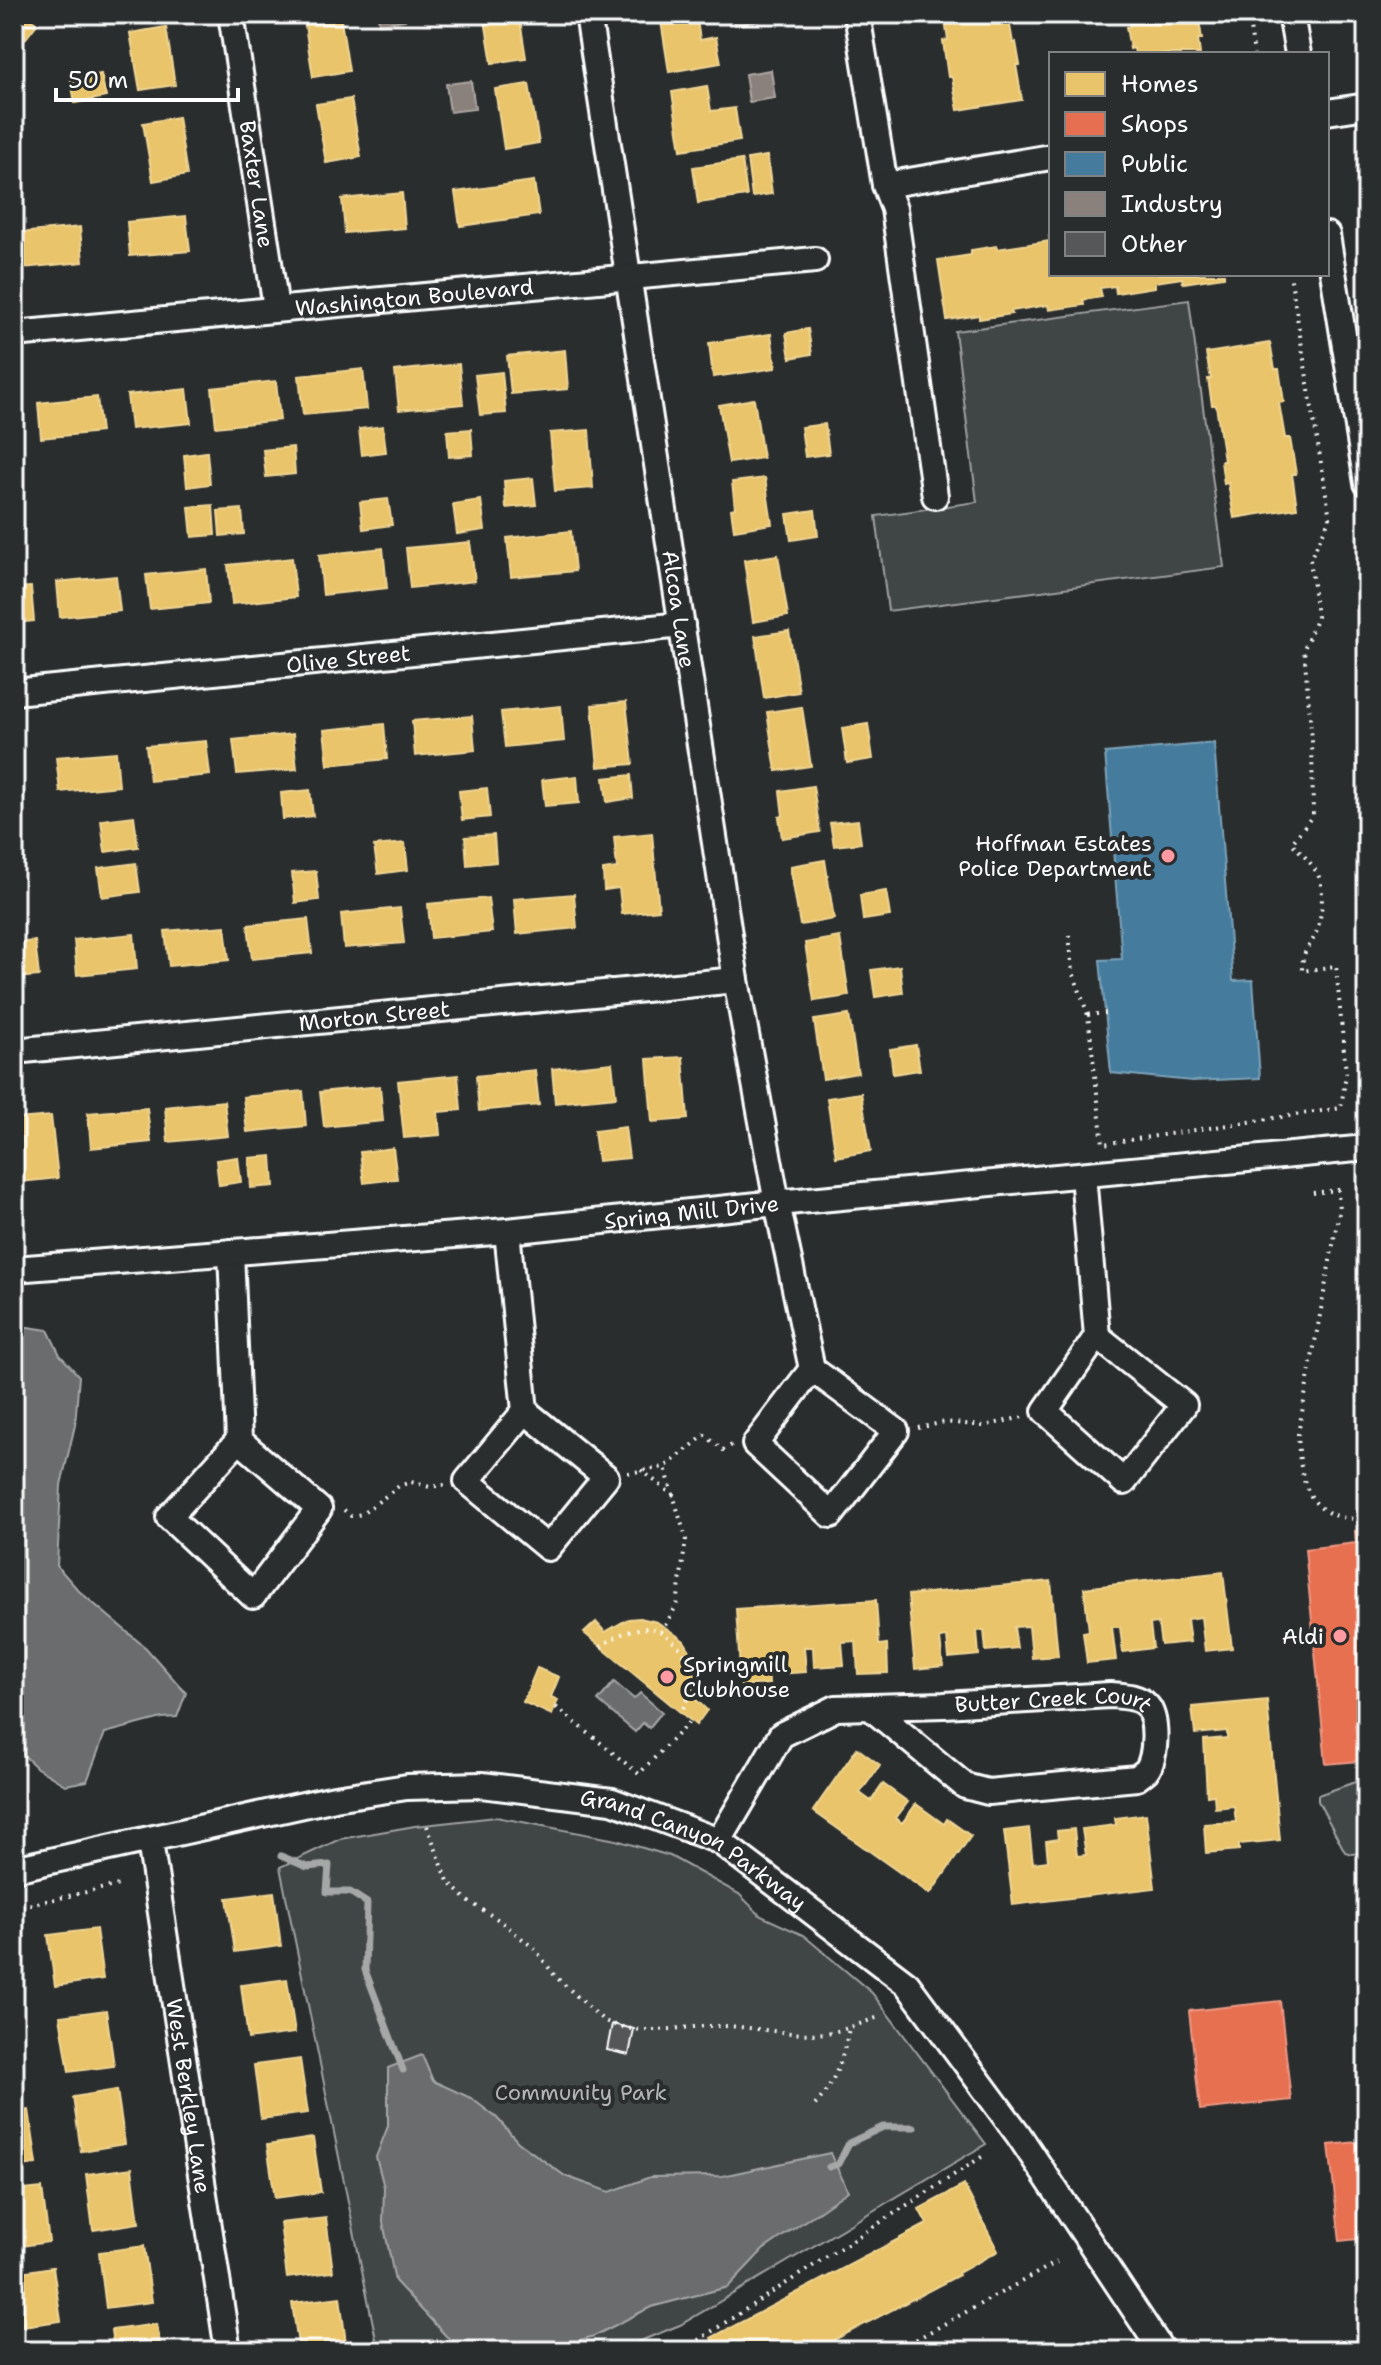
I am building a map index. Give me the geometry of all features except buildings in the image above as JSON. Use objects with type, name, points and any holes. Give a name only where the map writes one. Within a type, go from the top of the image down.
[{"type":"street","name":"Baxter Lane","points":[[231,14],[276,308]]},
{"type":"street","name":"Alcoa Lane","points":[[588,14],[736,980],[777,1203],[812,1369]]},
{"type":"street","points":[[857,14],[885,185],[894,209],[935,496]]},
{"type":"street","points":[[1291,14],[1298,52]]},
{"type":"street","points":[[1329,112],[1367,106]]},
{"type":"street","points":[[885,185],[1049,157]]},
{"type":"street","points":[[1329,247],[1367,483]]},
{"type":"street","name":"Washington Boulevard","points":[[14,334],[815,260]]},
{"type":"street","name":"Olive Street","points":[[14,692],[682,625]]},
{"type":"street","name":"Morton Street","points":[[14,1051],[736,980]]},
{"type":"street","name":"Spring Mill Drive","points":[[14,1269],[507,1231],[1367,1148]]},
{"type":"street","points":[[1083,1175],[1097,1336],[1045,1411],[1124,1482],[1184,1405],[1097,1336]]},
{"type":"street","points":[[507,1231],[525,1411],[606,1477],[548,1548],[467,1481],[525,1411]]},
{"type":"street","points":[[231,1252],[239,1440],[169,1517],[253,1596],[319,1509],[239,1440]]},
{"type":"street","points":[[812,1369],[896,1431],[831,1515],[755,1444],[812,1369]]},
{"type":"street","name":"Butter Creek Court","points":[[719,1841],[781,1735],[836,1708],[1110,1695],[1133,1697],[1148,1706],[1155,1742],[1146,1770],[1137,1778],[988,1792],[965,1786],[870,1707]]},
{"type":"street","name":"Grand Canyon Parkway","points":[[14,1869],[335,1798],[407,1787],[482,1785],[612,1801],[719,1841],[907,1984],[1018,2134],[1162,2351]]},
{"type":"street","name":"West Berkley Lane","points":[[150,1841],[228,2351]]},
{"type":"path","points":[[1248,14],[1254,52]]},
{"type":"path","points":[[1069,935],[1073,972],[1088,1015],[1103,1144],[1341,1108],[1346,1073],[1336,966],[1302,971],[1302,954],[1317,933],[1321,889],[1318,874],[1292,843],[1313,815],[1312,740],[1304,649],[1317,617],[1310,559],[1330,518],[1290,276]]},
{"type":"path","points":[[1088,1015],[1106,1013]]},
{"type":"path","points":[[1313,1193],[1338,1190],[1339,1212],[1298,1434],[1300,1461],[1310,1496],[1324,1510],[1343,1517],[1367,1520]]},
{"type":"path","points":[[896,1431],[945,1422],[984,1426],[1045,1411]]},
{"type":"path","points":[[606,1477],[665,1467],[705,1435],[723,1450],[732,1445],[755,1444]]},
{"type":"path","points":[[661,1632],[677,1605],[686,1539],[665,1467]]},
{"type":"path","points":[[641,1470],[674,1496]]},
{"type":"path","points":[[319,1509],[342,1509],[351,1516],[362,1514],[399,1486],[411,1482],[430,1487],[467,1481]]},
{"type":"path","points":[[601,1647],[630,1631],[654,1629],[682,1649],[690,1666],[692,1681],[681,1712]]},
{"type":"path","points":[[556,1707],[639,1774],[689,1722]]},
{"type":"path","points":[[427,1826],[448,1881],[468,1901],[499,1920],[535,1949],[555,1976],[603,2020],[612,2024],[666,2031],[722,2026],[826,2033],[879,2017]]},
{"type":"path","points":[[14,1908],[123,1884]]},
{"type":"path","points":[[815,2105],[826,2094],[845,2052],[849,2028]]},
{"type":"path","points":[[687,2351],[689,2346],[983,2156]]},
{"type":"path","points":[[895,2351],[1057,2262]]},
{"type":"green space","points":[[1189,300],[1224,567],[888,611],[876,516],[977,502],[955,331]]},
{"type":"green space","points":[[1367,1778],[1367,1852],[1352,1854],[1345,1852],[1318,1801],[1318,1795]]},
{"type":"green space","name":"Community Park","points":[[496,1817],[616,1840],[670,1856],[739,1894],[761,1916],[803,1935],[872,1993],[986,2144],[680,2325],[615,2351],[391,2351],[377,2344],[280,1867],[340,1839]]},
{"type":"shaded area","points":[[14,1325],[48,1330],[60,1355],[79,1376],[75,1425],[61,1485],[57,1566],[79,1591],[146,1648],[186,1693],[177,1717],[105,1733],[87,1781],[65,1785],[37,1768],[14,1746]]},
{"type":"shaded area","points":[[614,1682],[634,1699],[640,1693],[662,1712],[649,1728],[643,1723],[635,1732],[598,1701]]},
{"type":"shaded area","points":[[422,2055],[433,2081],[471,2098],[497,2118],[518,2142],[565,2176],[610,2192],[650,2177],[722,2176],[830,2153],[848,2191],[763,2250],[728,2287],[651,2307],[594,2336],[544,2351],[466,2351],[446,2336],[395,2281],[383,2222],[384,2187],[376,2157],[388,2126],[388,2068]]},
{"type":"waterway","points":[[281,1856],[307,1867],[329,1865],[327,1892],[350,1892],[367,1903],[365,1970],[403,2070]]},
{"type":"waterway","points":[[829,2167],[838,2164],[849,2143],[883,2127],[914,2127]]},
{"type":"place","name":"Hoffman Estates Police Department","points":[[1168,856]]},
{"type":"place","name":"Aldi","points":[[1340,1636]]},
{"type":"place","name":"Springmill Clubhouse","points":[[667,1677]]}]
